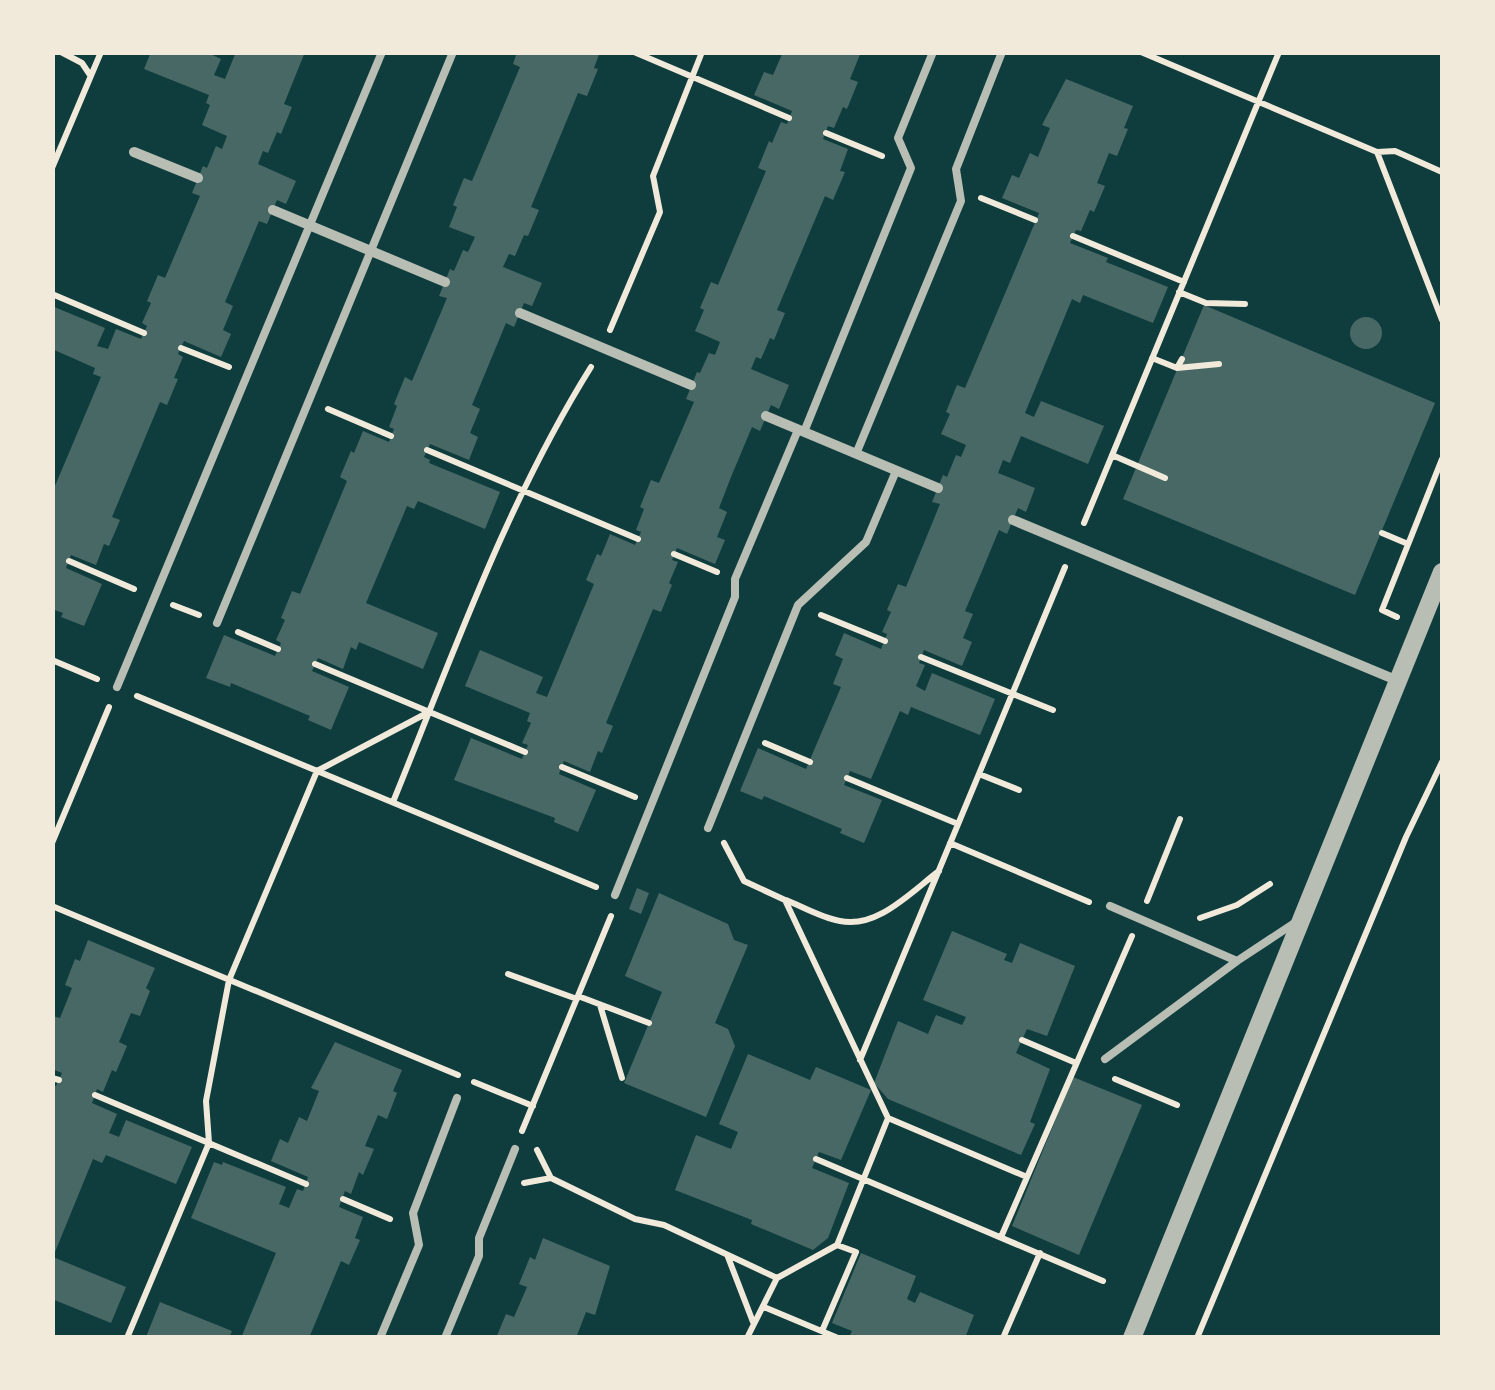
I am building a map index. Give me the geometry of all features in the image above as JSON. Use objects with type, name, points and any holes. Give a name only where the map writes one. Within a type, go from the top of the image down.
[{"type":"street","points":[[134,152],[198,178]]},
{"type":"street","points":[[273,210],[445,282]]},
{"type":"street","points":[[520,314],[691,385]]},
{"type":"street","points":[[766,416],[938,488]]},
{"type":"street","points":[[1012,520],[1396,680]]},
{"type":"street","points":[[1132,1338],[1442,572]]},
{"type":"lane","points":[[117,687],[382,52]]},
{"type":"lane","points":[[217,623],[453,52]]},
{"type":"lane","points":[[615,895],[735,597],[735,579],[912,168],[898,138],[933,52]]},
{"type":"lane","points":[[856,454],[961,201],[956,169],[1002,52]]},
{"type":"lane","points":[[708,828],[798,605],[866,542],[896,471]]},
{"type":"lane","points":[[1110,906],[1237,961]]},
{"type":"lane","points":[[1105,1059],[1300,919]]},
{"type":"lane","points":[[380,1338],[420,1246],[413,1214],[457,1098]]},
{"type":"lane","points":[[445,1338],[479,1256],[479,1238],[514,1149]]},
{"type":"path","points":[[60,52],[82,64]]},
{"type":"path","points":[[76,52],[90,76]]},
{"type":"path","points":[[52,168],[101,52]]},
{"type":"path","points":[[634,52],[790,118]]},
{"type":"path","points":[[393,802],[521,492],[603,348],[660,212],[653,176],[702,52]]},
{"type":"path","points":[[1141,52],[1377,152],[1395,152],[1442,172]]},
{"type":"path","points":[[1377,152],[1442,320]]},
{"type":"path","points":[[1073,236],[1184,282]]},
{"type":"path","points":[[1179,292],[1206,303],[1245,304]]},
{"type":"path","points":[[52,294],[144,333]]},
{"type":"path","points":[[1152,358],[1178,368],[1219,364]]},
{"type":"path","points":[[1178,368],[1182,359]]},
{"type":"path","points":[[427,450],[638,539]]},
{"type":"path","points":[[1112,456],[1165,478]]},
{"type":"path","points":[[1382,610],[1442,459]]},
{"type":"path","points":[[1382,533],[1408,544]]},
{"type":"path","points":[[922,656],[1053,710]]},
{"type":"path","points":[[52,660],[615,895],[613,913],[514,1149]]},
{"type":"path","points":[[315,664],[525,752]]},
{"type":"path","points":[[52,843],[117,687]]},
{"type":"path","points":[[127,1338],[209,1143],[206,1101],[229,980],[317,770],[430,712]]},
{"type":"path","points":[[745,735],[810,762]]},
{"type":"path","points":[[1196,1338],[1406,837],[1442,762]]},
{"type":"path","points":[[979,774],[1018,790]]},
{"type":"path","points":[[847,778],[958,824]]},
{"type":"path","points":[[1001,1237],[1180,819]]},
{"type":"path","points":[[708,828],[720,835],[744,881],[839,921],[860,922],[879,916],[939,871]]},
{"type":"path","points":[[950,843],[1091,903],[1110,906]]},
{"type":"path","points":[[1169,930],[1237,905],[1270,884]]},
{"type":"path","points":[[785,900],[888,1118],[1026,1177]]},
{"type":"path","points":[[52,906],[533,1106]]},
{"type":"path","points":[[508,974],[649,1023]]},
{"type":"path","points":[[600,1006],[622,1078]]},
{"type":"path","points":[[95,1096],[306,1184]]},
{"type":"path","points":[[747,1338],[776,1278],[837,1244],[888,1118]]},
{"type":"path","points":[[525,1124],[551,1178],[776,1278]]},
{"type":"path","points":[[816,1159],[1103,1281]]},
{"type":"path","points":[[822,1331],[856,1252],[837,1244]]},
{"type":"path","points":[[1002,1338],[1040,1253]]},
{"type":"path","points":[[728,1256],[753,1322]]},
{"type":"path","points":[[764,1306],[838,1338]]},
{"type":"building","points":[[151,52],[206,52],[221,59],[214,75],[225,79],[236,52],[305,52],[284,104],[292,107],[281,134],[277,132],[258,164],[296,181],[286,204],[277,200],[267,224],[259,221],[225,302],[233,306],[223,330],[231,334],[221,357],[184,341],[178,354],[183,357],[174,378],[178,379],[167,405],[160,402],[112,517],[120,520],[109,546],[104,544],[96,565],[71,555],[66,568],[102,584],[84,626],[52,609],[52,493],[101,377],[93,374],[95,368],[52,349],[52,306],[105,328],[97,346],[108,349],[116,329],[141,339],[147,326],[142,323],[151,303],[147,301],[158,275],[165,278],[200,196],[192,193],[203,166],[207,168],[216,146],[222,149],[227,136],[202,125],[210,105],[206,103],[209,95],[144,69]]},
{"type":"building","points":[[517,52],[600,52],[587,96],[578,93],[531,207],[539,210],[528,236],[524,235],[515,256],[509,254],[503,267],[542,283],[532,306],[524,303],[514,327],[506,323],[472,405],[480,409],[470,433],[478,437],[469,460],[430,444],[424,457],[429,463],[500,492],[485,529],[418,501],[414,509],[407,506],[366,603],[438,633],[423,669],[359,642],[356,650],[351,647],[343,669],[318,658],[312,671],[349,687],[331,730],[308,720],[310,716],[231,683],[230,687],[206,678],[224,635],[275,656],[281,643],[276,640],[285,620],[281,618],[292,591],[300,594],[347,481],[340,477],[351,451],[354,453],[363,431],[389,442],[394,429],[389,427],[397,406],[394,404],[405,377],[412,381],[447,298],[439,296],[450,269],[454,271],[463,250],[468,252],[475,237],[449,227],[457,207],[453,205],[464,178],[472,181],[520,67],[513,64]]},
{"type":"building","points":[[783,52],[861,52],[850,79],[858,82],[847,109],[843,107],[834,128],[828,126],[823,139],[848,149],[840,171],[845,172],[833,200],[825,196],[777,310],[785,313],[774,340],[770,338],[761,359],[756,357],[751,369],[789,385],[779,409],[771,405],[760,431],[752,427],[731,477],[719,508],[727,512],[717,537],[725,540],[715,564],[677,548],[672,560],[678,562],[669,583],[672,585],[661,612],[653,609],[606,723],[613,726],[602,753],[598,751],[590,772],[564,761],[559,774],[596,790],[578,832],[554,822],[555,818],[454,780],[471,738],[522,759],[528,745],[522,743],[531,723],[527,721],[530,713],[465,686],[480,650],[543,677],[536,693],[547,697],[594,584],[586,580],[597,554],[601,556],[610,534],[635,545],[641,532],[636,530],[644,509],[640,507],[651,480],[659,483],[694,402],[686,399],[697,372],[700,373],[709,353],[715,355],[720,342],[695,331],[704,310],[700,308],[711,282],[718,285],[766,171],[758,168],[769,141],[772,143],[781,122],[787,124],[792,111],[754,95],[764,72],[773,75]]},
{"type":"building","points":[[1066,79],[1133,106],[1117,156],[1109,153],[1097,183],[1105,186],[1094,212],[1090,210],[1081,231],[1076,230],[1070,243],[1168,287],[1153,323],[1083,295],[1080,303],[1072,299],[1025,413],[1034,417],[1041,401],[1104,426],[1088,464],[1021,436],[1010,463],[1003,460],[998,473],[1035,488],[1026,512],[1018,508],[1007,534],[999,530],[965,611],[973,614],[963,638],[972,642],[962,666],[924,650],[919,663],[925,665],[916,686],[925,691],[932,673],[995,699],[980,735],[911,707],[908,715],[900,711],[871,779],[850,771],[844,785],[882,800],[864,843],[840,833],[842,829],[764,796],[762,800],[740,791],[758,748],[806,769],[841,687],[833,684],[843,659],[835,655],[844,633],[881,649],[887,634],[882,632],[891,612],[887,610],[898,584],[906,587],[940,504],[932,502],[943,475],[947,477],[956,455],[961,457],[966,445],[941,434],[950,414],[946,412],[957,385],[965,388],[1039,213],[1002,198],[1012,175],[1019,178],[1030,153],[1038,157],[1050,128],[1042,125]]},
{"type":"building","points":[[1204,305],[1435,403],[1355,595],[1123,499]]},
{"type":"building","points":[[1366,317],[1377,322],[1382,333],[1377,344],[1366,349],[1355,344],[1350,333],[1355,322]]},
{"type":"building","points":[[637,888],[649,893],[641,914],[629,909]]},
{"type":"building","points":[[659,893],[728,924],[734,940],[748,945],[715,1023],[728,1029],[735,1046],[706,1117],[624,1083],[662,992],[625,976]]},
{"type":"building","points":[[952,931],[1007,954],[1004,960],[1012,963],[1020,943],[1075,966],[1047,1036],[1027,1029],[1016,1053],[1050,1069],[1030,1122],[1035,1124],[1021,1155],[888,1099],[874,1083],[898,1021],[928,1034],[936,1015],[962,1025],[966,1017],[923,1000]]},
{"type":"building","points":[[88,940],[155,968],[140,1016],[131,1013],[119,1042],[127,1046],[116,1072],[112,1070],[103,1092],[97,1089],[92,1103],[117,1114],[109,1133],[119,1137],[126,1120],[192,1147],[176,1184],[106,1155],[102,1163],[93,1159],[53,1257],[126,1287],[111,1323],[52,1299],[52,1084],[56,1086],[62,1073],[52,1069],[52,1016],[60,1018],[72,988],[65,985]]},
{"type":"building","points":[[335,1042],[402,1070],[387,1119],[378,1115],[365,1146],[374,1149],[363,1175],[359,1172],[351,1194],[345,1191],[339,1207],[363,1217],[355,1238],[360,1240],[349,1265],[341,1261],[309,1338],[241,1338],[276,1253],[191,1218],[214,1162],[286,1187],[279,1204],[289,1208],[297,1189],[303,1191],[308,1177],[271,1161],[280,1139],[288,1143],[299,1117],[307,1121],[319,1091],[311,1088]]},
{"type":"building","points":[[748,1054],[810,1080],[816,1067],[871,1090],[841,1160],[819,1152],[812,1168],[849,1183],[828,1238],[813,1250],[751,1224],[752,1220],[675,1190],[696,1135],[731,1149],[738,1132],[719,1124]]},
{"type":"building","points":[[1073,1077],[1142,1105],[1079,1255],[1012,1226]]},
{"type":"building","points":[[543,1238],[610,1266],[595,1315],[586,1312],[576,1338],[496,1338],[506,1314],[514,1317],[527,1287],[519,1284],[530,1257],[535,1260]]},
{"type":"building","points":[[861,1253],[916,1276],[907,1299],[915,1303],[920,1292],[974,1315],[965,1338],[849,1338],[852,1331],[832,1323]]},
{"type":"building","points":[[160,1302],[232,1331],[229,1338],[146,1337]]}]
